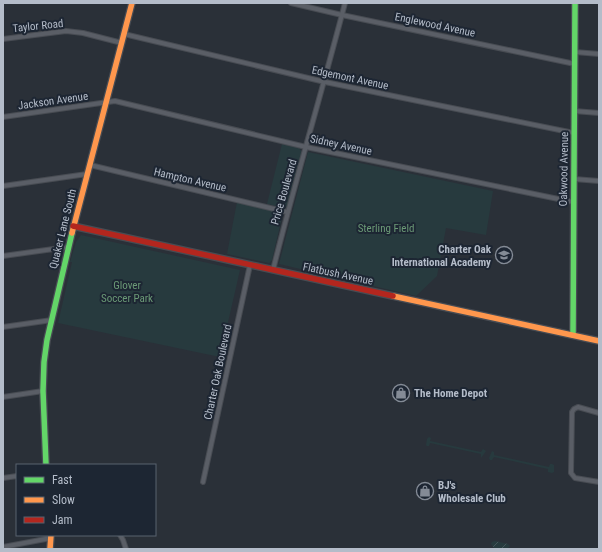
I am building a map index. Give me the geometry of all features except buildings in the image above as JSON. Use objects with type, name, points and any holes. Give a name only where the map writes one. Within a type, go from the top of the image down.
[{"type":"street","name":"Quaker Lane South","points":[[46,464],[43,391],[44,358],[68,247],[132,3]]},
{"type":"street","name":"Englewood Avenue","points":[[291,3],[575,64]]},
{"type":"street","name":"Price Boulevard","points":[[273,270],[287,212],[345,3]]},
{"type":"street","name":"Oakwood Avenue","points":[[573,335],[575,3]]},
{"type":"street","name":"Taylor Road","points":[[3,39],[66,31],[83,33],[122,43]]},
{"type":"street","name":"Edgemont Avenue","points":[[124,34],[324,82],[574,133]]},
{"type":"street","points":[[575,52],[599,54]]},
{"type":"street","name":"Sidney Avenue","points":[[106,102],[115,101],[306,147],[573,202]]},
{"type":"street","name":"Jackson Avenue","points":[[3,117],[106,102]]},
{"type":"street","points":[[574,111],[599,113]]},
{"type":"street","name":"Hampton Avenue","points":[[90,165],[287,212]]},
{"type":"street","points":[[3,186],[88,174]]},
{"type":"street","points":[[574,180],[599,181]]},
{"type":"street","name":"Flatbush Avenue","points":[[74,226],[599,341]]},
{"type":"street","points":[[3,256],[68,247]]},
{"type":"street","name":"Charter Oak Boulevard","points":[[203,482],[250,265]]},
{"type":"street","points":[[3,327],[52,320]]},
{"type":"street","points":[[3,397],[43,391]]},
{"type":"street","points":[[599,413],[578,408],[574,409],[572,412],[571,473],[575,478],[599,482]]},
{"type":"street","points":[[3,478],[16,476]]},
{"type":"street","points":[[121,536],[126,549]]},
{"type":"street","points":[[3,547],[51,537],[50,549]]},
{"type":"green space","points":[[282,144],[299,148],[302,152],[288,206],[284,208],[267,204]]},
{"type":"green space","name":"Sterling Field","points":[[308,152],[493,191],[486,235],[446,228],[437,276],[416,296],[279,264]]},
{"type":"green space","points":[[237,202],[280,213],[282,217],[272,260],[269,263],[227,254]]},
{"type":"green space","name":"Glover Soccer Park","points":[[81,235],[240,270],[220,357],[58,323],[72,262],[70,262],[76,242]]},
{"type":"green space","points":[[429,437],[431,438],[430,441],[481,452],[483,449],[486,451],[481,458],[481,454],[430,443],[429,446],[427,446],[427,439]]},
{"type":"green space","points":[[492,451],[494,452],[494,455],[549,467],[550,464],[552,464],[554,465],[554,472],[548,472],[548,469],[494,457],[490,460],[489,458]]},
{"type":"green space","points":[[495,541],[508,544],[510,546],[507,549],[495,549],[491,544]]},
{"type":"traffic: fast","points":[[573,335],[575,3]]},
{"type":"traffic: fast","points":[[46,464],[43,391],[44,362],[47,340],[72,233]]},
{"type":"traffic: slow","points":[[72,233],[132,3]]},
{"type":"traffic: slow","points":[[393,296],[599,341]]},
{"type":"traffic: slow","points":[[50,549],[51,536]]},
{"type":"traffic: jam","points":[[73,226],[393,296]]},
{"type":"place","name":"Charter Oak International Academy","points":[[504,255]]},
{"type":"place","name":"The Home Depot","points":[[401,393]]},
{"type":"place","name":"BJ's Wholesale Club","points":[[425,491]]}]
